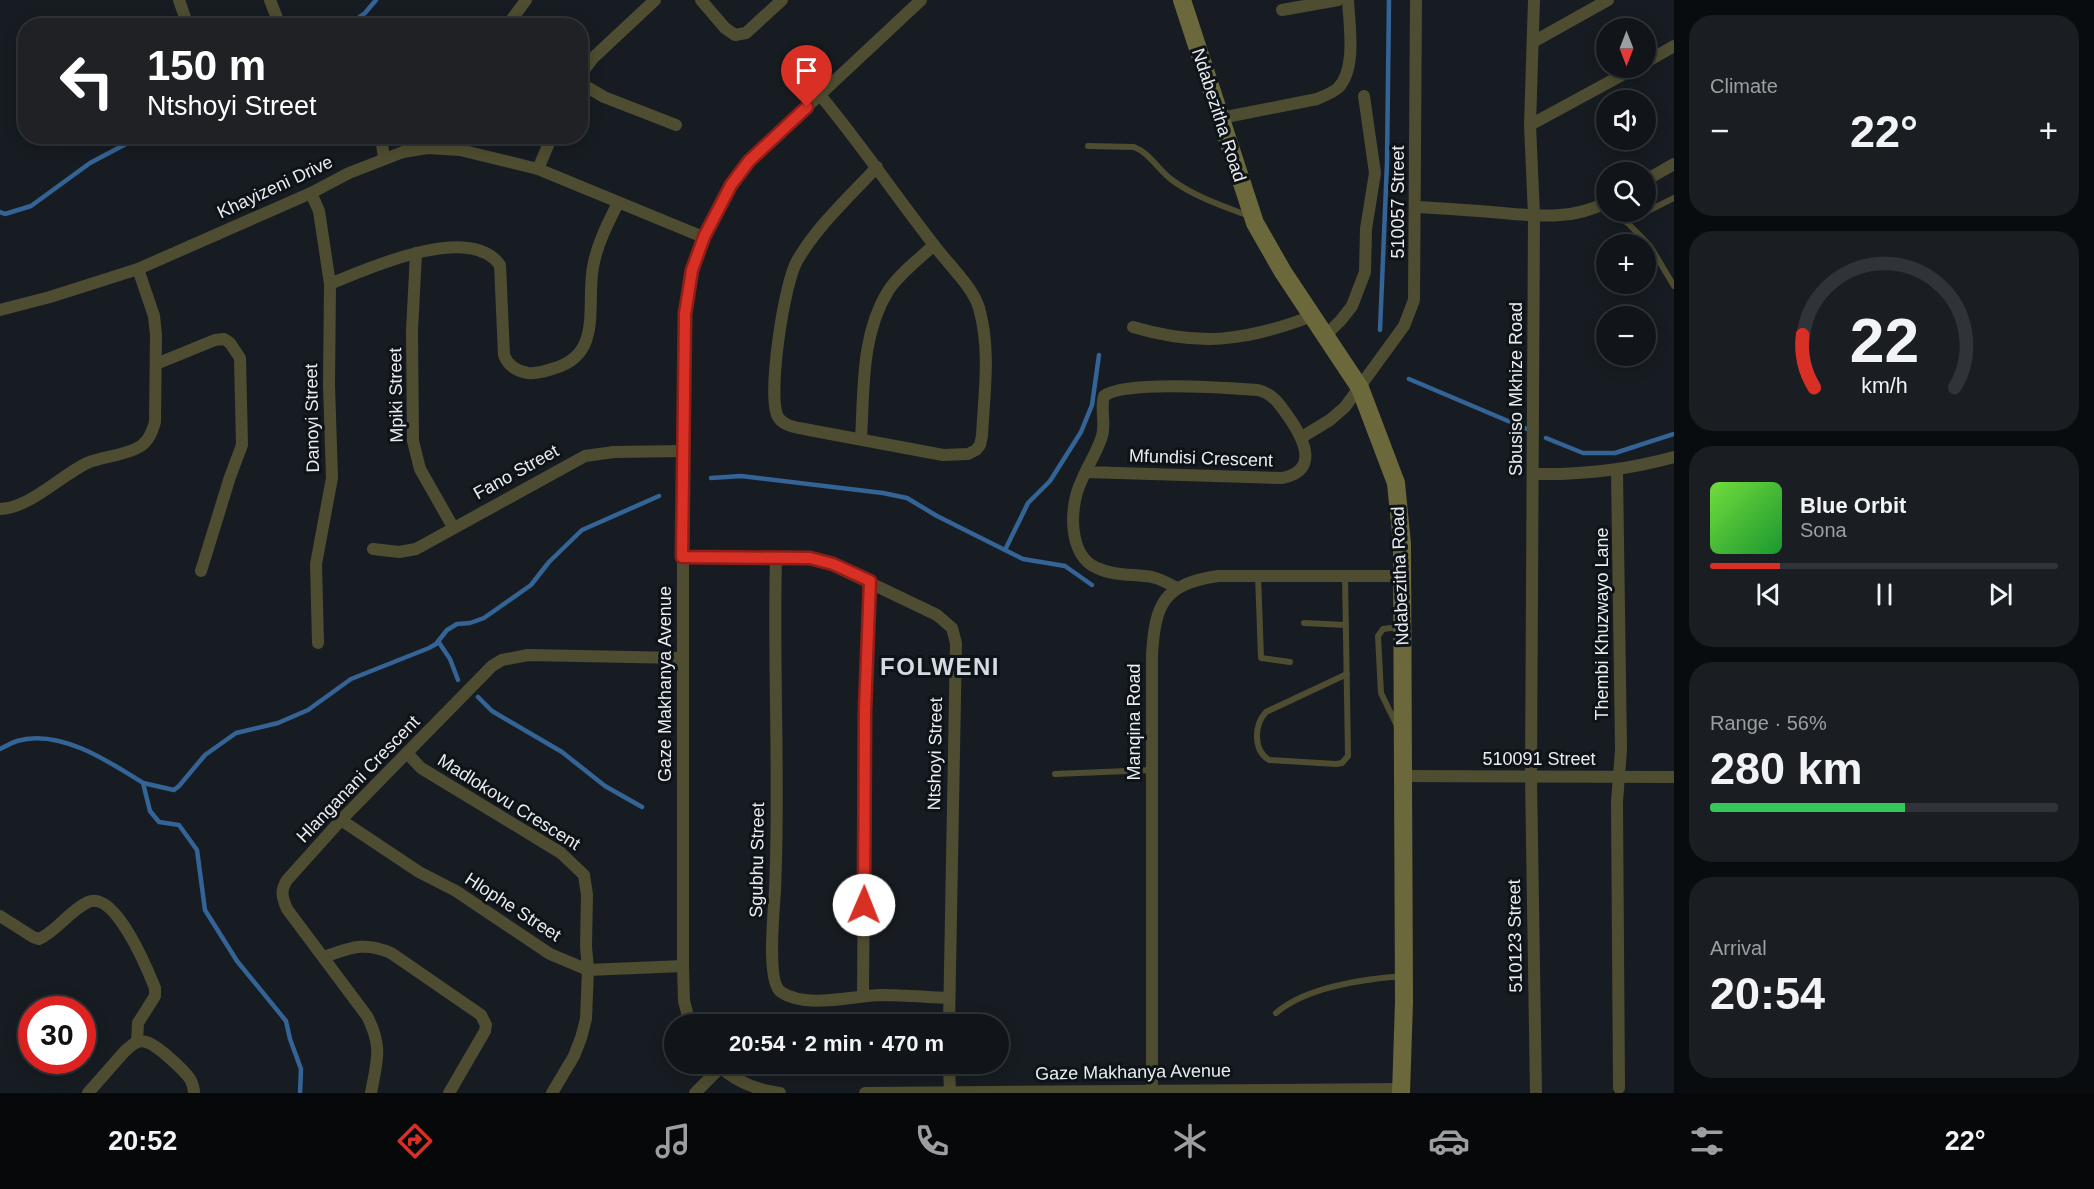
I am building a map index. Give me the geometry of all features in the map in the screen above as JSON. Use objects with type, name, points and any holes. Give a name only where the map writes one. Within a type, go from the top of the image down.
[{"type":"street","points":[[179,0],[186,18]]},
{"type":"street","points":[[270,0],[277,18]]},
{"type":"street","points":[[513,18],[526,0]]},
{"type":"street","points":[[588,65],[655,0]]},
{"type":"street","points":[[701,0],[725,28],[735,34],[746,33],[782,0]]},
{"type":"street","name":"Gaze Makhanya Avenue","points":[[687,1014],[684,1001],[682,966],[682,557],[685,314],[692,270],[704,237],[731,185],[749,161],[921,0]]},
{"type":"street","name":"Ndabezitha Road","points":[[1182,0],[1252,217],[1260,235],[1360,388],[1396,483],[1402,544],[1404,976],[1401,1091]]},
{"type":"street","points":[[1282,10],[1338,0]]},
{"type":"street","points":[[1221,118],[1317,99],[1338,88],[1348,68],[1348,0]]},
{"type":"street","name":"510057 Street","points":[[1302,437],[1338,414],[1399,334],[1410,312],[1415,286],[1416,0]]},
{"type":"street","name":"Sbusiso Mkhize Road","points":[[1531,778],[1534,215],[1530,125],[1534,0]]},
{"type":"street","points":[[1533,42],[1608,0]]},
{"type":"street","points":[[1656,56],[1674,46]]},
{"type":"street","points":[[1530,125],[1617,78]]},
{"type":"street","points":[[588,88],[604,97],[676,125]]},
{"type":"street","points":[[820,95],[859,142],[978,305],[986,348],[986,368],[980,445],[968,454],[943,455],[804,429],[788,425],[777,415],[775,387],[781,322],[791,273],[812,238],[877,167]]},
{"type":"street","points":[[1325,336],[1352,306],[1365,272],[1366,229],[1375,173],[1364,96]]},
{"type":"street","points":[[382,144],[384,159]]},
{"type":"street","points":[[460,150],[462,144]]},
{"type":"street","points":[[538,169],[549,144]]},
{"type":"street","name":"Khayizeni Drive","points":[[0,310],[138,269],[311,193],[349,173],[412,150],[427,148],[460,150],[538,169],[704,237]]},
{"type":"street","points":[[1656,174],[1674,164]]},
{"type":"street","name":"Danoyi Street","points":[[311,193],[319,211],[330,284],[329,426],[332,478],[316,564],[318,643]]},
{"type":"street","points":[[330,284],[395,258],[416,253],[466,248],[481,250],[496,259],[500,265],[506,361],[519,371],[539,373],[572,361],[587,343],[595,261],[618,203]]},
{"type":"street","points":[[1416,207],[1534,215],[1574,214],[1596,206]]},
{"type":"street","points":[[861,439],[871,330],[888,291],[900,276],[934,245]]},
{"type":"street","name":"Mpiki Street","points":[[416,253],[412,331],[413,441],[420,469],[453,527]]},
{"type":"street","points":[[0,509],[29,499],[89,462],[138,448],[152,434],[155,422],[156,335],[154,316],[138,269]]},
{"type":"street","points":[[1133,327],[1171,338],[1218,339],[1283,327],[1312,316]]},
{"type":"street","points":[[156,364],[215,340],[224,339],[230,343],[240,358],[242,445],[201,571]]},
{"type":"street","points":[[1302,437],[1278,402],[1266,392],[1171,386],[1110,392],[1104,396],[1103,400],[1104,423],[1101,439],[1076,494],[1074,507],[1076,539],[1084,560],[1100,569],[1153,578],[1177,588],[1199,579],[1258,575],[1402,576]]},
{"type":"street","name":"Mfundisi Crescent","points":[[1086,472],[1282,478],[1297,473],[1304,462],[1306,453],[1302,437]]},
{"type":"street","name":"Fano Street","points":[[373,549],[390,552],[416,549],[585,456],[614,452],[683,451]]},
{"type":"street","points":[[1533,474],[1617,471],[1674,457]]},
{"type":"street","name":"Thembi Khuzwayo Lane","points":[[1617,471],[1621,750],[1619,777]]},
{"type":"street","name":"Ntshoyi Street","points":[[682,557],[776,557],[822,560],[937,615],[946,621],[955,636],[949,1014]]},
{"type":"street","name":"Sgubhu Street","points":[[776,557],[774,644],[777,857],[772,975],[776,987],[790,996],[821,1001],[863,996],[948,998]]},
{"type":"street","points":[[863,996],[865,710],[870,581]]},
{"type":"street","name":"Manqina Road","points":[[1152,1090],[1153,630],[1161,605],[1177,588]]},
{"type":"street","name":"Hlanganani Crescent","points":[[371,1093],[378,1055],[376,1036],[367,1016],[287,909],[282,888],[341,820],[482,675],[502,660],[528,656],[682,658]]},
{"type":"street","name":"Madlokovu Crescent","points":[[407,753],[421,768],[561,853],[580,870],[586,883],[585,946],[588,998],[581,1038],[574,1056],[552,1093]]},
{"type":"street","name":"510091 Street","points":[[1403,776],[1674,777]]},
{"type":"street","points":[[1619,777],[1617,801],[1619,1088]]},
{"type":"street","name":"510123 Street","points":[[1531,778],[1536,1093]]},
{"type":"street","name":"Hlophe Street","points":[[341,820],[419,872],[456,891],[537,947],[588,970],[682,966]]},
{"type":"street","points":[[0,916],[39,939],[89,902],[102,902],[111,909],[122,922],[155,988],[155,996],[138,1023],[137,1042]]},
{"type":"street","points":[[324,957],[355,947],[381,948],[481,1015],[486,1025],[485,1031],[449,1093]]},
{"type":"street","points":[[88,1093],[125,1051],[137,1042],[147,1042],[153,1045],[183,1071],[190,1080],[194,1093]]},
{"type":"street","points":[[695,1093],[711,1074]]},
{"type":"street","points":[[732,1074],[747,1085],[764,1091],[780,1093]]},
{"type":"street","points":[[949,1074],[950,1093]]},
{"type":"street","name":"Gaze Makhanya Avenue","points":[[865,1093],[1152,1090],[1401,1091]]},
{"type":"lane","points":[[1088,146],[1140,149],[1174,182],[1194,193],[1252,217]]},
{"type":"lane","points":[[1656,207],[1674,198]]},
{"type":"lane","points":[[1626,222],[1650,246],[1671,275],[1674,286]]},
{"type":"lane","points":[[1258,575],[1261,658],[1290,662]]},
{"type":"lane","points":[[1345,576],[1347,674],[1348,751],[1346,761],[1342,763],[1269,760],[1263,757],[1258,748],[1258,725],[1266,712],[1347,674]]},
{"type":"lane","points":[[1304,623],[1346,625]]},
{"type":"lane","points":[[1055,774],[1152,770]]},
{"type":"lane","points":[[1276,1013],[1290,1002],[1347,983],[1404,976]]},
{"type":"waterway","points":[[358,18],[376,0]]},
{"type":"waterway","points":[[1380,330],[1387,163],[1389,0]]},
{"type":"waterway","points":[[0,212],[5,214],[31,206],[90,163],[126,144]]},
{"type":"waterway","points":[[1005,550],[1028,503],[1050,481],[1081,432],[1092,405],[1099,355]]},
{"type":"waterway","points":[[1409,379],[1527,429]]},
{"type":"waterway","points":[[1546,438],[1583,453],[1615,453],[1674,434]]},
{"type":"waterway","points":[[711,478],[741,476],[883,493],[907,498],[937,516],[1023,559],[1065,566],[1092,585]]},
{"type":"waterway","points":[[143,783],[174,790],[205,755],[236,733],[278,723],[308,710],[351,679],[429,648],[436,644],[447,630],[457,624],[470,623],[484,618],[531,585],[549,562],[582,530],[659,496]]},
{"type":"waterway","points":[[438,641],[450,659],[458,680]]},
{"type":"waterway","points":[[478,697],[492,711],[562,752],[605,786],[642,807]]},
{"type":"waterway","points":[[0,749],[17,741],[33,738],[67,743],[100,757],[143,783],[150,811],[159,822],[179,825],[197,850],[205,910],[237,961],[286,1021],[301,1069],[300,1093]]},
{"type":"district","name":"FOLWENI","points":[[940,667]]},
{"type":"route","points":[[807,107],[749,161],[731,185],[704,237],[692,270],[685,314],[682,557],[810,558],[833,564],[870,581],[865,710],[864,905]]}]
